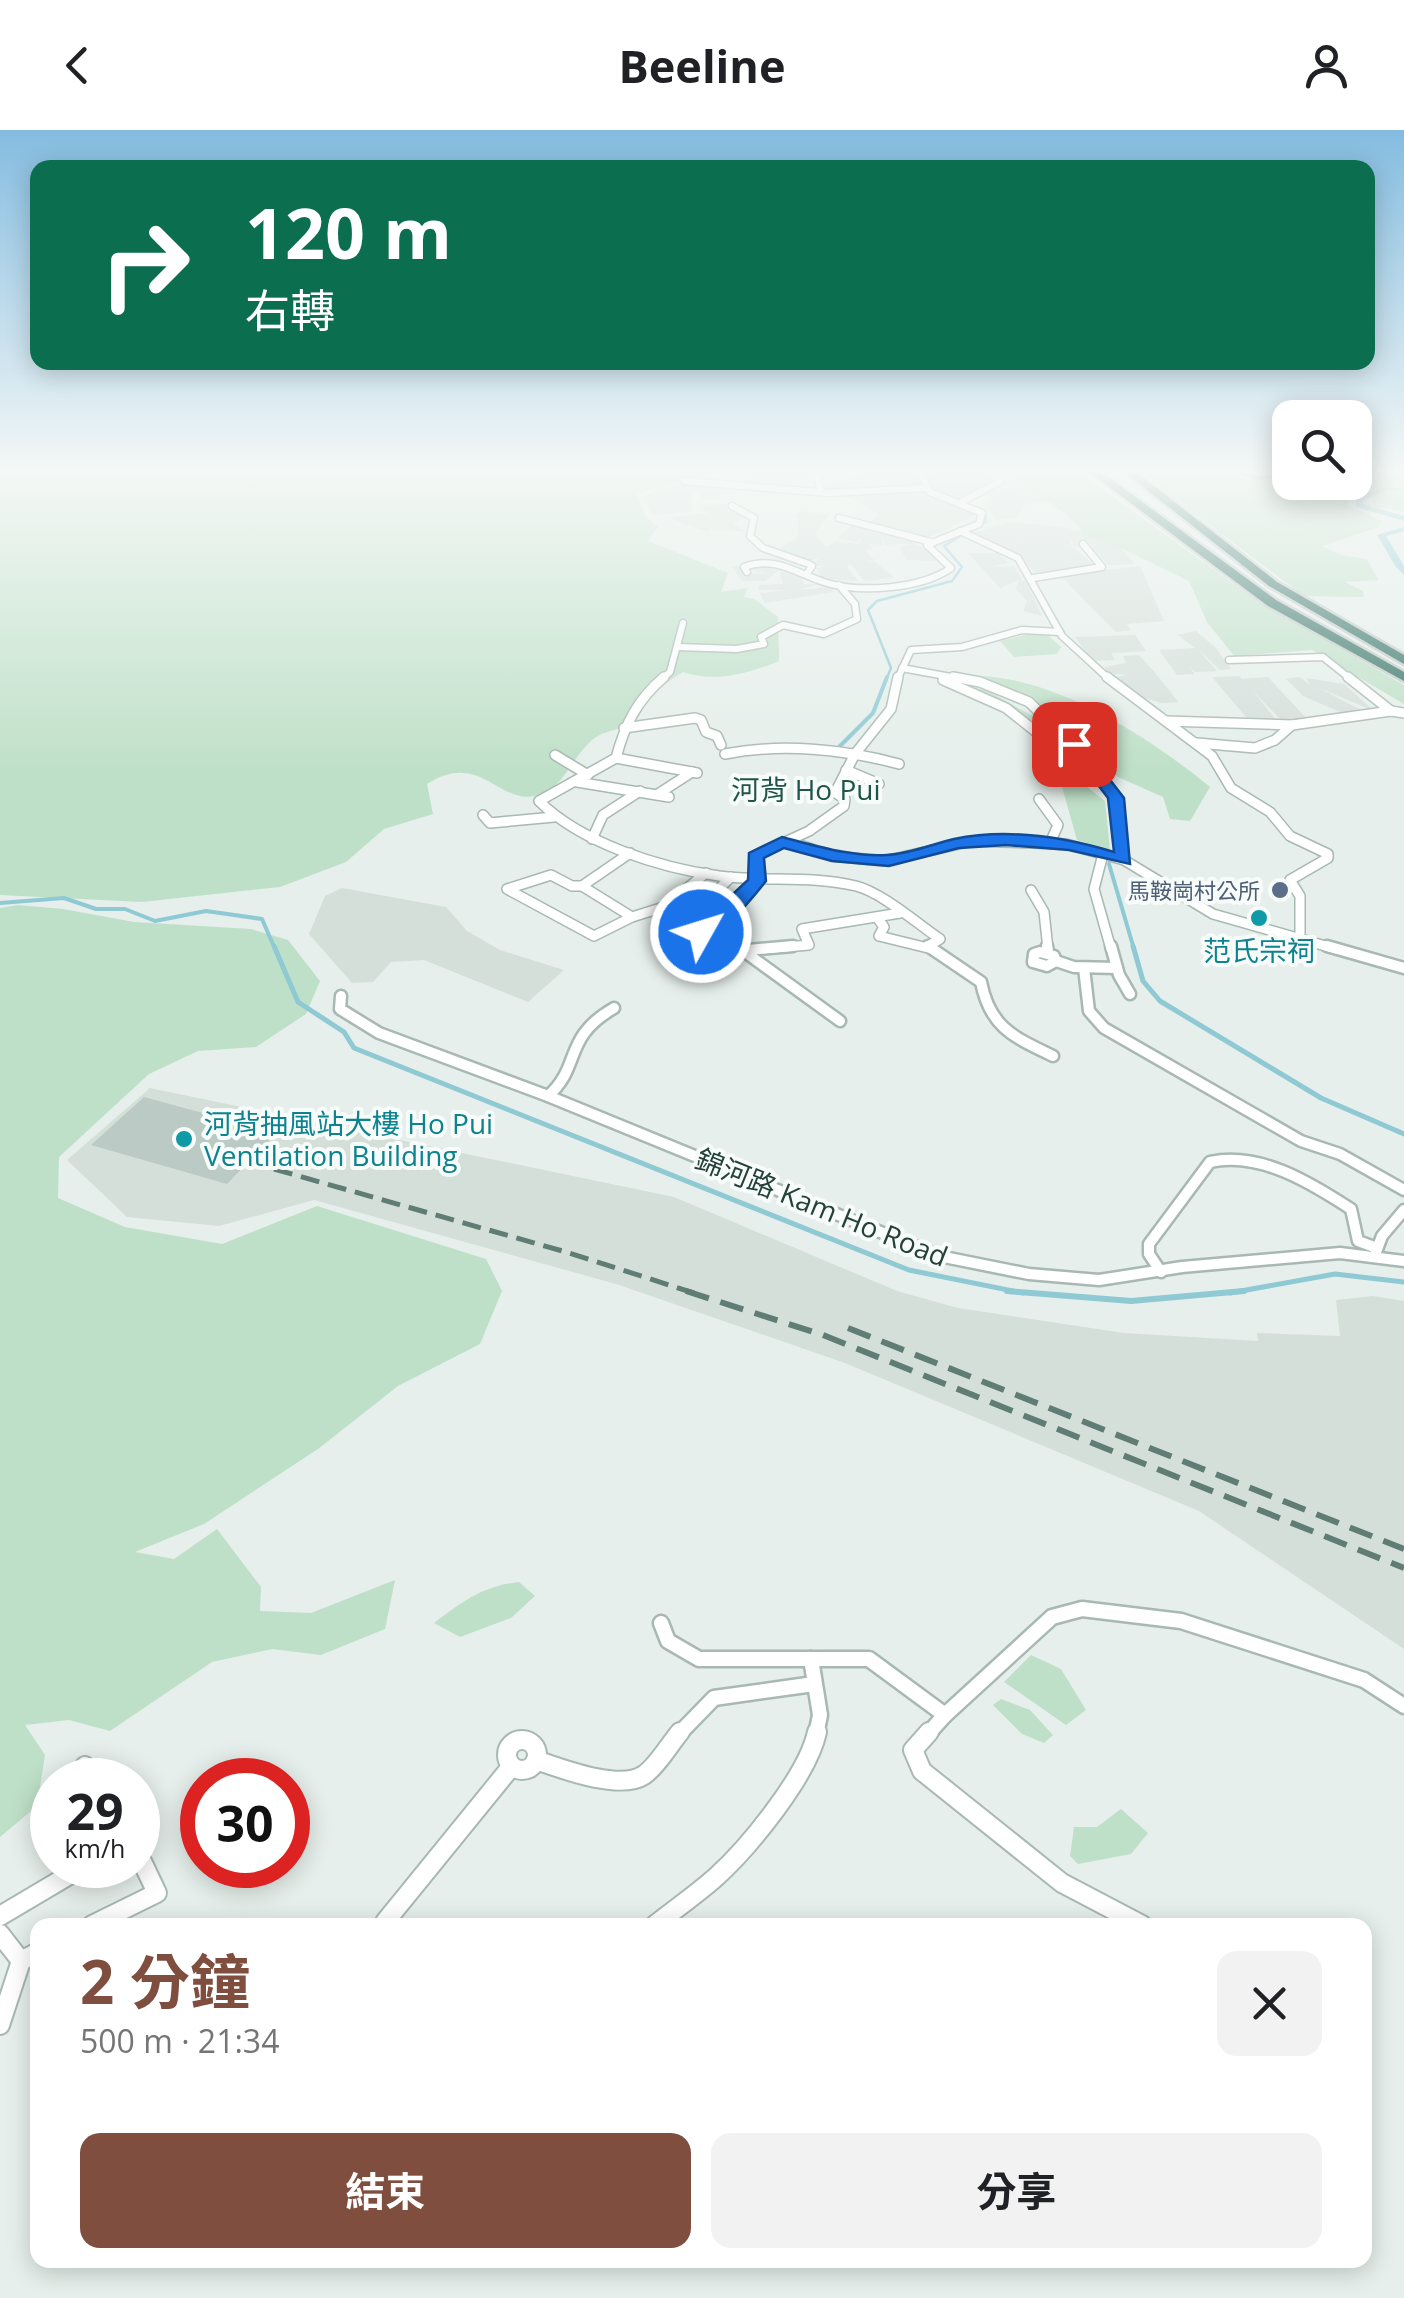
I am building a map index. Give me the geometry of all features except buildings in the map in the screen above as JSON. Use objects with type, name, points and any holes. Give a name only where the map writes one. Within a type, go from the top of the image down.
[{"type":"highway","points":[[1226,569],[1272,603],[1404,676]]},
{"type":"highway","points":[[1254,569],[1404,660]]},
{"type":"street","points":[[791,569],[839,585],[910,583],[946,574],[947,569]]},
{"type":"street","points":[[1026,569],[1060,632],[1110,680],[1197,743],[1214,759],[1230,788],[1270,812],[1290,836],[1329,856],[1290,880],[1300,896],[1300,936]]},
{"type":"street","points":[[1032,578],[1088,569]]},
{"type":"street","points":[[677,647],[737,649],[764,644],[760,637],[783,625],[824,634],[856,619],[855,604],[839,585]]},
{"type":"street","points":[[616,758],[624,728],[642,696],[670,672],[683,623]]},
{"type":"street","points":[[759,876],[756,856],[772,845],[788,842],[844,806],[845,800],[836,792],[855,754],[891,709],[901,670],[911,650],[962,647],[1022,630],[1060,632]]},
{"type":"street","points":[[1228,660],[1324,657],[1391,711]]},
{"type":"street","points":[[901,670],[976,693],[1023,718],[1034,731]]},
{"type":"street","points":[[901,670],[980,682],[1029,702],[1096,768],[1116,798],[1124,860]]},
{"type":"street","points":[[1166,720],[1292,724],[1391,711],[1404,713]]},
{"type":"street","points":[[624,728],[699,718],[706,732],[717,736],[723,750],[750,747],[855,754],[899,764]]},
{"type":"street","points":[[1197,743],[1255,748],[1275,740],[1292,724]]},
{"type":"street","points":[[556,756],[588,775]]},
{"type":"street","points":[[578,782],[664,795],[695,773],[616,758],[540,801],[554,817],[592,840],[706,873],[731,878],[759,876],[849,884],[868,890],[940,939],[928,946]]},
{"type":"street","points":[[846,770],[879,784]]},
{"type":"street","points":[[592,840],[597,820],[640,791]]},
{"type":"street","points":[[1038,799],[1058,825],[1050,842]]},
{"type":"street","points":[[483,815],[490,823],[500,824],[554,817]]},
{"type":"street","points":[[788,842],[832,856],[885,861],[972,841],[1050,842],[1124,860],[1201,909],[1244,925],[1300,936],[1404,968]]},
{"type":"street","points":[[582,886],[630,852]]},
{"type":"street","points":[[1103,854],[1094,888],[1117,968],[1130,994]]},
{"type":"street","points":[[632,917],[582,886],[572,886],[551,875],[506,889],[594,936],[632,917],[664,907],[706,873]]},
{"type":"street","points":[[664,907],[704,932],[759,876]]},
{"type":"street","points":[[683,918],[694,914],[731,878]]},
{"type":"street","points":[[1030,890],[1046,920],[1052,957],[1084,968],[1117,968]]},
{"type":"street","points":[[840,1021],[749,955],[748,950],[809,945],[802,929],[900,913]]},
{"type":"street","points":[[878,919],[884,927],[879,936],[928,946],[981,982],[986,1004],[1007,1034],[1053,1056]]},
{"type":"street","points":[[1084,968],[1090,1011],[1104,1028],[1302,1141],[1340,1154],[1404,1190]]},
{"type":"street","name":"錦河路 Kam Ho Road","points":[[341,996],[340,1009],[360,1024],[548,1096],[939,1256],[1029,1274],[1099,1280],[1340,1252],[1376,1252],[1404,1261]]},
{"type":"street","points":[[548,1096],[566,1082],[577,1040],[614,1008]]},
{"type":"street","points":[[1160,1272],[1148,1254],[1148,1244],[1210,1162],[1222,1158],[1252,1162],[1308,1182],[1351,1209],[1358,1240],[1376,1252],[1382,1236],[1404,1210]]},
{"type":"street","points":[[1129,1918],[1062,1883],[922,1771],[914,1750],[945,1715],[1032,1639],[1052,1616],[1082,1609],[1182,1621],[1364,1680],[1404,1706]]},
{"type":"street","points":[[661,1623],[668,1641],[699,1659],[869,1659],[945,1715]]},
{"type":"street","points":[[664,1918],[717,1876],[762,1824],[814,1751],[820,1715],[810,1659]]},
{"type":"street","points":[[389,1918],[511,1767],[520,1770],[536,1760],[575,1773],[630,1782],[646,1774],[689,1721],[714,1698],[814,1684]]},
{"type":"street","points":[[0,1916],[47,1888]]},
{"type":"street","points":[[106,1918],[157,1892],[155,1888]]},
{"type":"street","points":[[0,1934],[29,1956],[0,2025]]},
{"type":"shaded area","points":[[734,569],[742,569],[746,574],[767,573],[753,571],[799,569],[804,584],[821,584],[796,590],[831,587],[834,592],[765,603],[760,593],[789,590],[759,590],[759,585],[783,584],[779,570],[765,581],[742,581]]},
{"type":"shaded area","points":[[817,569],[849,569],[858,581],[823,579]]},
{"type":"shaded area","points":[[855,569],[884,569],[895,578],[864,581]]},
{"type":"shaded area","points":[[983,569],[1016,569],[1020,580],[1026,581],[1042,616],[1023,611],[1027,601],[1016,589],[1019,580],[1000,588]]},
{"type":"shaded area","points":[[1141,569],[1164,621],[1127,624],[1130,630],[1116,632],[1060,575]]},
{"type":"shaded area","points":[[1196,631],[1216,648],[1231,669],[1220,670],[1197,648],[1217,671],[1195,672],[1190,667],[1194,674],[1177,675],[1159,650],[1195,648],[1178,635]]},
{"type":"shaded area","points":[[1135,635],[1146,651],[1111,653],[1115,660],[1092,661],[1075,637]]},
{"type":"shaded area","points":[[1139,655],[1178,702],[1162,703],[1137,696],[1116,677],[1127,675],[1106,673],[1105,667],[1126,663],[1123,656]]},
{"type":"shaded area","points":[[1212,677],[1268,677],[1307,719],[1281,720],[1253,691],[1276,720],[1246,717]]},
{"type":"shaded area","points":[[1300,677],[1310,685],[1306,678],[1344,684],[1374,711],[1319,688],[1361,710],[1347,715],[1303,696],[1286,679]]},
{"type":"shaded area","points":[[342,888],[446,907],[467,931],[500,950],[564,970],[528,1002],[424,960],[391,962],[373,982],[352,983],[309,934],[325,896]]},
{"type":"shaded area","points":[[150,1088],[674,1197],[897,1291],[958,1308],[1124,1333],[1258,1341],[1257,1333],[1340,1336],[1336,1300],[1373,1296],[1404,1301],[1404,1649],[1199,1511],[845,1363],[616,1284],[314,1200],[219,1226],[127,1217],[67,1160]]},
{"type":"green space","points":[[0,569],[718,569],[728,573],[721,592],[748,588],[744,597],[754,599],[778,617],[779,661],[732,675],[707,677],[683,672],[644,697],[642,710],[632,724],[590,742],[560,781],[545,793],[522,796],[475,775],[445,775],[427,784],[433,814],[384,829],[346,862],[280,887],[142,902],[0,895]]},
{"type":"green space","points":[[1165,569],[1213,569],[1263,605],[1404,685],[1404,704],[1312,650],[1234,656],[1207,622],[1189,581]]},
{"type":"green space","points":[[1268,569],[1372,569],[1378,580],[1345,582],[1363,591],[1364,597],[1304,596]]},
{"type":"green space","points":[[1034,633],[1048,635],[1061,647],[1057,654],[1014,657],[1000,641]]},
{"type":"green space","points":[[980,676],[1041,688],[1102,714],[1160,749],[1210,787],[1190,821],[1170,819],[1163,797],[1118,777],[1102,761],[1089,775],[1087,787],[1105,801],[1110,850],[1077,840],[1062,787],[1080,777],[1039,724],[947,680],[988,691],[1031,715],[1041,705]]},
{"type":"green space","points":[[18,905],[134,922],[251,929],[288,940],[320,981],[306,1014],[256,1047],[198,1051],[149,1074],[59,1157],[58,1198],[125,1227],[222,1244],[317,1206],[486,1259],[502,1291],[480,1344],[398,1386],[318,1449],[204,1524],[135,1552],[174,1559],[217,1529],[261,1587],[260,1611],[311,1613],[395,1580],[385,1629],[321,1655],[272,1649],[212,1662],[110,1731],[69,1720],[25,1725],[45,1758],[30,1758],[30,1812],[0,1837],[0,908]]},
{"type":"green space","points":[[519,1582],[535,1596],[511,1618],[460,1637],[434,1623],[474,1596]]},
{"type":"green space","points":[[1031,1655],[1061,1669],[1086,1710],[1066,1725],[1004,1682]]},
{"type":"green space","points":[[1001,1699],[1030,1710],[1053,1735],[1044,1743],[1022,1734],[993,1705]]},
{"type":"green space","points":[[1121,1809],[1148,1833],[1131,1854],[1078,1864],[1070,1856],[1074,1827],[1097,1827]]},
{"type":"waterway","points":[[886,680],[891,668],[868,610],[877,601],[952,581],[960,569]]},
{"type":"waterway","points":[[836,750],[873,713],[887,677]]},
{"type":"waterway","points":[[1109,864],[1134,949]]},
{"type":"waterway","points":[[0,903],[64,898],[96,909],[125,909],[155,921],[206,911],[262,919],[275,949]]},
{"type":"waterway","points":[[274,946],[298,1002],[344,1032],[354,1048],[909,1270],[1017,1292]]},
{"type":"waterway","points":[[1133,946],[1143,981],[1160,1001],[1321,1098],[1404,1134]]},
{"type":"waterway","points":[[1238,1292],[1335,1274],[1404,1282]]},
{"type":"waterway","points":[[1007,1291],[1017,1292]]},
{"type":"waterway","points":[[1238,1292],[1244,1291]]},
{"type":"waterway","points":[[1017,1292],[1131,1301],[1238,1292]]},
{"type":"waterway","points":[[1017,1292],[1023,1293]]},
{"type":"waterway","points":[[1230,1293],[1238,1292]]},
{"type":"railway","points":[[274,1169],[566,1252],[694,1293]]},
{"type":"railway","points":[[686,1291],[823,1335],[1404,1568]]},
{"type":"railway","points":[[848,1328],[1404,1549]]},
{"type":"place","name":"馬鞍崗村公所","points":[[1280,890]]},
{"type":"place","name":"范氏宗祠","points":[[1259,918]]},
{"type":"place","name":"河背抽風站大樓 Ho Pui Ventilation Building","points":[[184,1139]]},
{"type":"district","name":"河背 Ho Pui","points":[[806,789]]},
{"type":"route","points":[[701,932],[708,930],[715,918],[733,907],[757,881],[756,856],[782,842],[832,856],[889,861],[958,843],[1006,840],[1071,844],[1124,860],[1119,841],[1122,818],[1116,798],[1074,744]]}]
